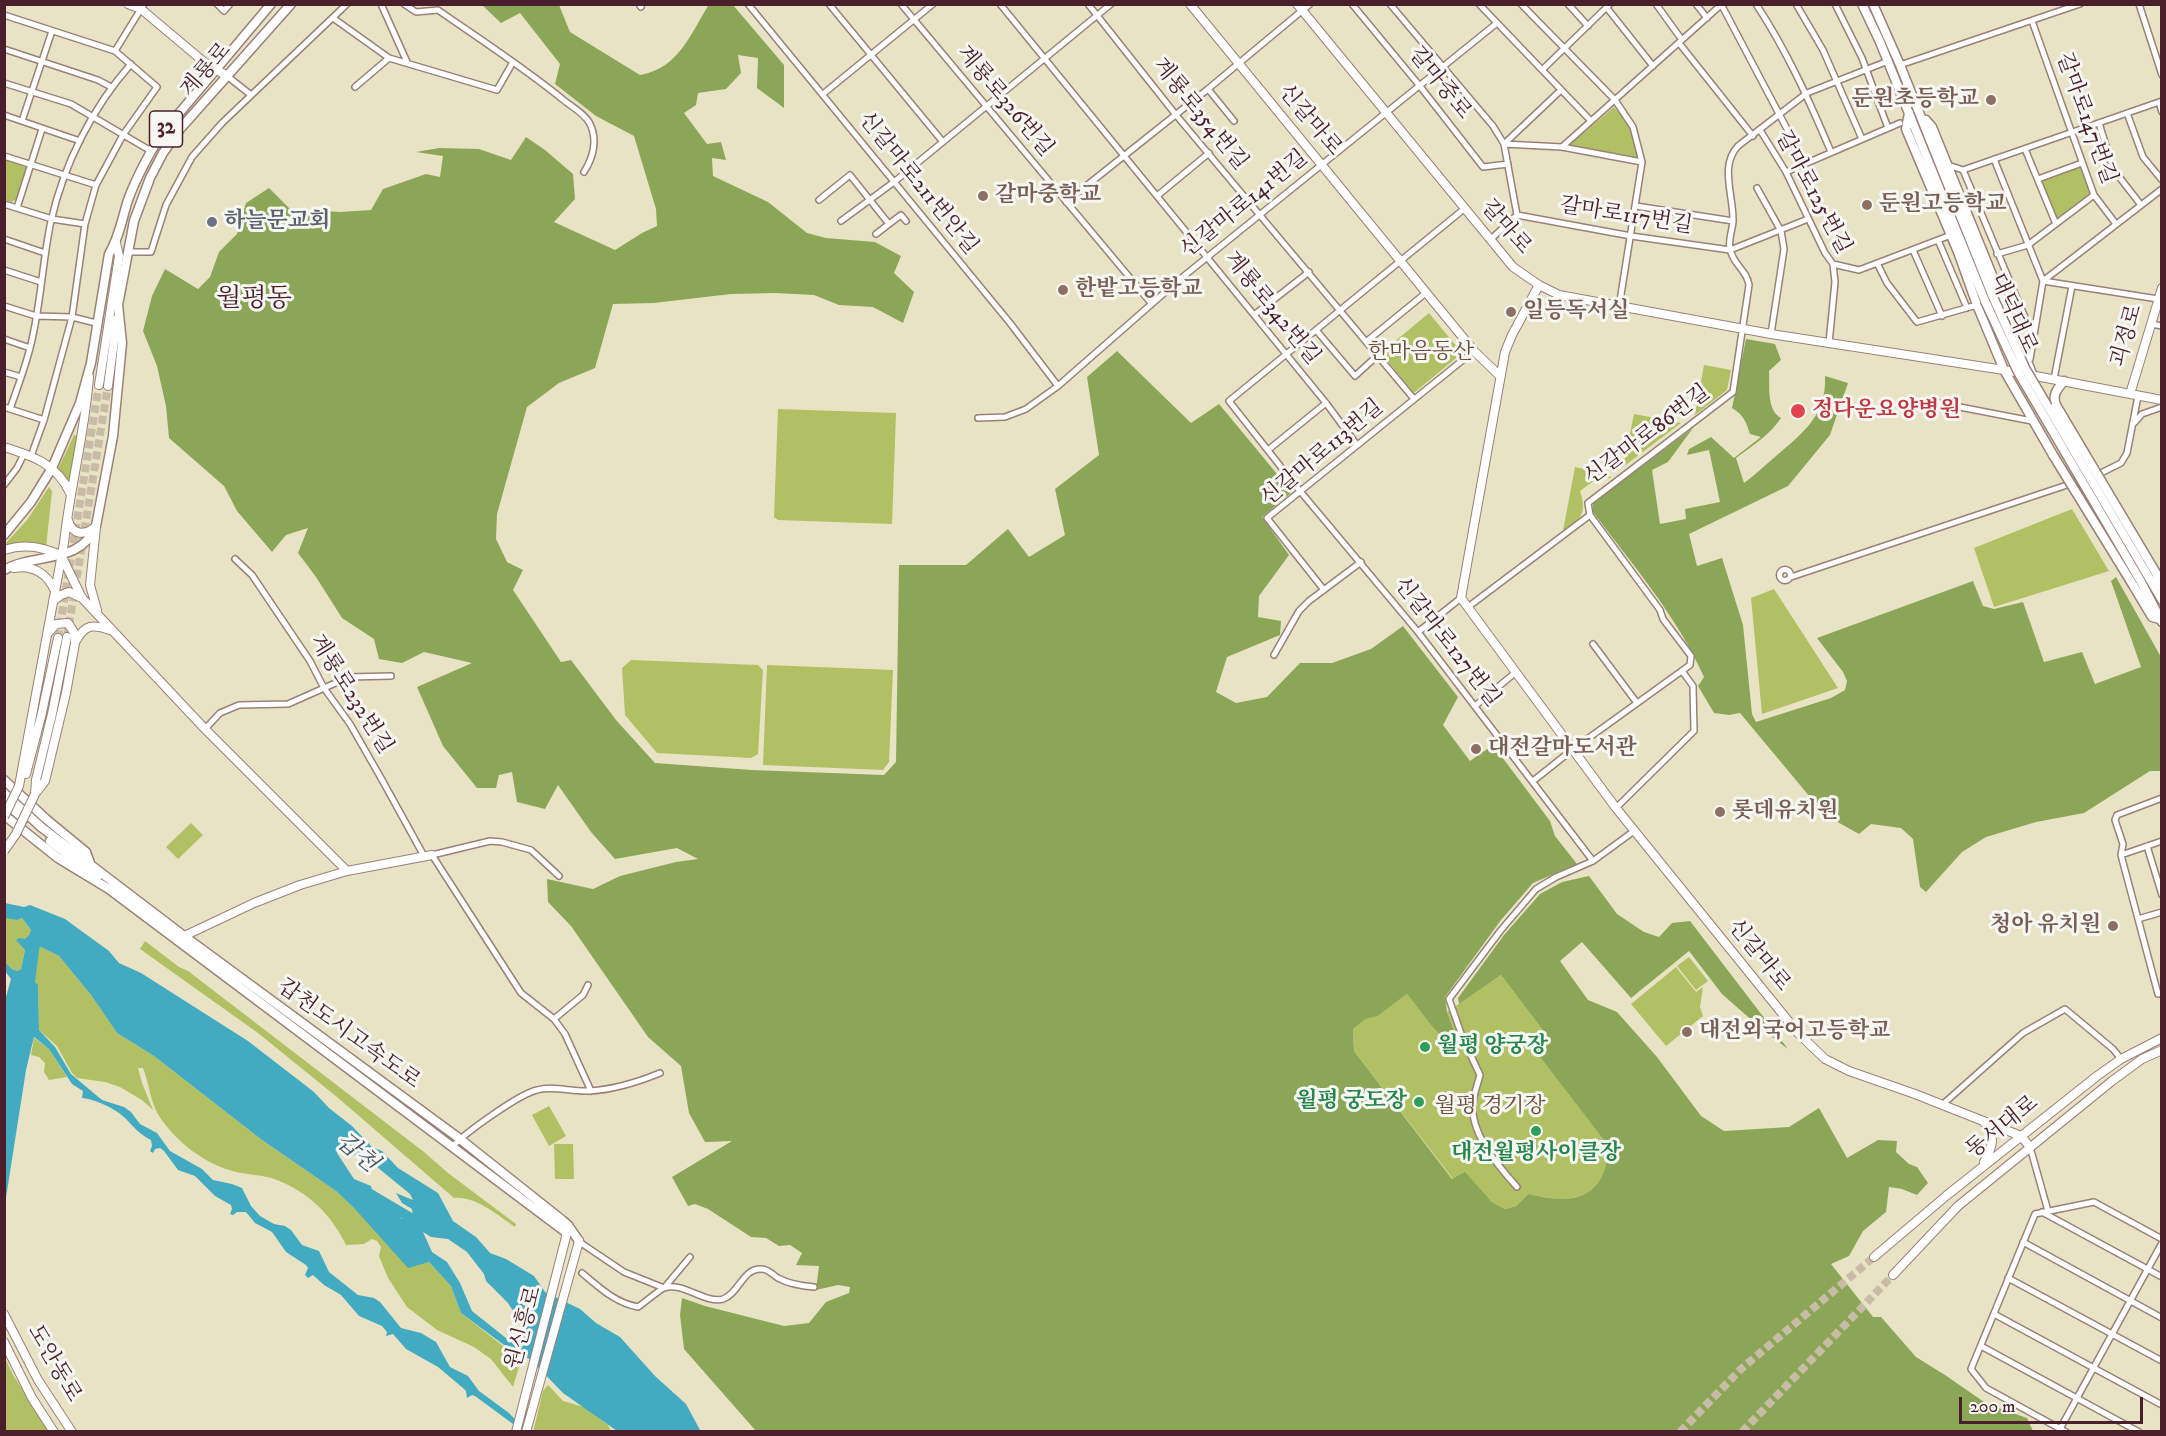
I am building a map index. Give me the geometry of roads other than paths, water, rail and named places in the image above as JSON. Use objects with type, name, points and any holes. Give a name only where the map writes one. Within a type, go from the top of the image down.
[{"type":"main road","name":"계룡로","points":[[118,305],[134,221],[150,178],[163,153],[271,4]]},
{"type":"main road","name":"계룡로","points":[[52,468],[80,403],[91,363],[109,254],[116,243],[129,197],[151,151],[160,136],[291,4]]},
{"type":"main road","name":"대덕대로","points":[[1862,4],[1914,112],[1985,301]]},
{"type":"main road","name":"대덕대로","points":[[1873,4],[1900,65],[1939,186],[1985,301],[2144,578],[2161,621]]},
{"type":"main road","points":[[2033,376],[1932,127],[1914,112],[1906,129],[1951,236],[1985,301],[2004,370],[2053,455],[2144,578],[2162,586]]},
{"type":"main road","points":[[1922,167],[1939,186]]},
{"type":"main road","name":"32","points":[[94,528],[113,436],[122,343],[118,305]]},
{"type":"main road","points":[[2059,380],[2054,399],[2056,405],[2144,578]]},
{"type":"main road","points":[[4,535],[31,502],[52,468]]},
{"type":"main road","points":[[4,570],[17,563],[61,555],[74,550],[87,541],[94,528]]},
{"type":"main road","name":"대덕대로","points":[[2144,578],[2162,600]]},
{"type":"main road","points":[[4,780],[86,852],[90,863]]},
{"type":"main road","points":[[4,793],[41,827],[90,863]]},
{"type":"main road","points":[[4,802],[108,889]]},
{"type":"main road","points":[[4,816],[58,858],[108,889]]},
{"type":"main road","name":"갑천도시고속도로","points":[[90,863],[180,938],[567,1233]]},
{"type":"main road","name":"갑천도시고속도로","points":[[108,889],[460,1139],[568,1225],[579,1241]]},
{"type":"street","points":[[128,4],[142,7],[251,95]]},
{"type":"street","points":[[218,4],[224,10],[230,4]]},
{"type":"street","points":[[128,252],[151,252],[166,205],[192,157],[251,95],[347,4]]},
{"type":"street","points":[[381,4],[407,62]]},
{"type":"street","points":[[404,4],[416,12],[438,10],[541,81],[589,122],[594,135],[594,150],[591,162],[584,172]]},
{"type":"street","name":"신갈마로211번안길","points":[[748,4],[1010,323],[1058,386]]},
{"type":"street","name":"계룡로326번길","points":[[901,4],[1151,303]]},
{"type":"street","points":[[823,94],[933,4]]},
{"type":"street","name":"계룡로342번길","points":[[1000,4],[1123,157],[1287,354],[1357,445]]},
{"type":"street","name":"계룡로354번길","points":[[1088,4],[1176,115],[1414,399]]},
{"type":"street","points":[[841,221],[944,142],[1111,4]]},
{"type":"street","name":"신갈마로","points":[[1190,4],[1474,351],[1500,376]]},
{"type":"street","points":[[1066,202],[1208,89],[1300,8],[1310,4]]},
{"type":"street","name":"갈마중로","points":[[1352,4],[1483,166],[1508,164]]},
{"type":"street","points":[[1390,4],[1493,126],[1504,144],[1517,215],[1490,240]]},
{"type":"street","points":[[1479,4],[1591,121]]},
{"type":"street","points":[[1521,4],[1614,100],[1633,127],[1642,162],[1619,307]]},
{"type":"street","points":[[1568,4],[1588,26]]},
{"type":"street","points":[[1656,4],[1681,41],[1753,135]]},
{"type":"street","points":[[1696,4],[1707,18]]},
{"type":"street","points":[[1756,4],[1778,38],[1807,93],[1831,152]]},
{"type":"street","points":[[1796,4],[1823,50],[1862,139]]},
{"type":"street","points":[[1835,4],[1862,58],[1888,128]]},
{"type":"street","points":[[1900,65],[2080,4]]},
{"type":"street","points":[[2139,4],[2162,75]]},
{"type":"street","points":[[1562,147],[1721,5],[1805,163]]},
{"type":"street","points":[[833,6],[944,142]]},
{"type":"street","points":[[1542,70],[1608,6],[1653,66]]},
{"type":"street","points":[[115,51],[142,7]]},
{"type":"street","name":"갈마로","points":[[1300,8],[1513,267],[1539,285],[1559,295],[1771,334],[2004,370],[2162,400]]},
{"type":"street","points":[[4,15],[115,51],[157,87],[123,135],[96,185],[85,224],[72,317],[44,420],[28,455],[4,485]]},
{"type":"street","points":[[333,18],[388,58],[497,90],[513,62]]},
{"type":"street","name":"갈마로147번길","points":[[2032,21],[2094,195],[2116,224]]},
{"type":"street","name":"신갈마로141번길","points":[[978,418],[1005,417],[1026,409],[1058,386],[1151,303],[1497,23]]},
{"type":"street","points":[[22,122],[52,31]]},
{"type":"street","points":[[4,49],[98,80],[111,87]]},
{"type":"street","points":[[355,87],[388,58]]},
{"type":"street","points":[[1742,328],[1749,285],[1748,276],[1735,262],[1730,250],[1733,221],[1728,164],[1730,154],[1807,93],[1888,61]]},
{"type":"street","points":[[44,420],[7,408],[21,377],[30,348],[52,219],[65,175],[80,141],[111,87],[131,64]]},
{"type":"street","points":[[4,82],[70,104],[151,151]]},
{"type":"street","points":[[1208,89],[1234,121]]},
{"type":"street","points":[[1504,144],[1561,90]]},
{"type":"street","points":[[1947,165],[1963,170],[2160,102],[2162,112]]},
{"type":"street","name":"갈마로147번길","points":[[2127,113],[2143,157],[2162,180]]},
{"type":"street","points":[[4,116],[80,141]]},
{"type":"street","points":[[1786,172],[1900,123]]},
{"type":"street","name":"갈마로147번길","points":[[2099,123],[2113,170],[2141,205]]},
{"type":"street","points":[[17,208],[42,129]]},
{"type":"street","name":"갈마로125번길","points":[[1760,130],[1786,172],[1825,253],[1833,264],[1835,282],[1829,343]]},
{"type":"street","points":[[1504,144],[1562,147],[1642,162]]},
{"type":"street","points":[[2025,149],[2056,224]]},
{"type":"street","points":[[1156,196],[1209,153]]},
{"type":"street","points":[[4,156],[96,185]]},
{"type":"street","points":[[1994,159],[2043,281],[2030,359]]},
{"type":"street","points":[[2038,179],[2082,163]]},
{"type":"street","points":[[1963,170],[2033,336]]},
{"type":"street","points":[[819,200],[850,175],[889,224]]},
{"type":"street","points":[[1757,189],[1781,231],[1784,249],[1771,334]]},
{"type":"street","name":"갈마로147번길","points":[[2043,281],[2162,189]]},
{"type":"street","name":"대덕대로","points":[[1997,254],[2028,245],[2094,195]]},
{"type":"street","points":[[4,204],[52,219],[85,224]]},
{"type":"street","points":[[1636,206],[1733,221]]},
{"type":"street","points":[[1401,261],[1464,209]]},
{"type":"street","points":[[876,234],[901,215],[906,221]]},
{"type":"street","name":"갈마로117번길","points":[[1517,215],[1630,236],[1730,250],[1808,219]]},
{"type":"street","points":[[1833,264],[1859,270],[1951,236]]},
{"type":"street","points":[[4,238],[45,253]]},
{"type":"street","name":"대덕대로","points":[[1938,240],[1966,308]]},
{"type":"street","points":[[99,385],[118,256],[116,243]]},
{"type":"street","points":[[1912,250],[1942,316]]},
{"type":"street","name":"신갈마로127번길","points":[[1401,261],[1229,401],[1300,491],[1418,632],[1593,861]]},
{"type":"street","name":"대덕대로","points":[[1877,263],[1887,283],[1917,322],[1985,301]]},
{"type":"street","points":[[4,270],[41,282]]},
{"type":"street","points":[[1254,315],[1309,272]]},
{"type":"street","points":[[2043,281],[2158,299]]},
{"type":"street","points":[[1418,632],[1461,598],[1505,352],[1539,285]]},
{"type":"street","points":[[2059,380],[2072,286]]},
{"type":"street","name":"괴정로","points":[[2134,395],[2162,288]]},
{"type":"street","points":[[1367,342],[1427,292]]},
{"type":"street","points":[[108,386],[118,305]]},
{"type":"street","points":[[4,306],[36,316],[72,317],[96,323]]},
{"type":"street","points":[[2151,324],[2162,326]]},
{"type":"street","name":"신갈마로86번길","points":[[1468,607],[1590,515],[1588,503],[1733,392],[1742,328]]},
{"type":"street","points":[[1317,330],[1354,376],[1378,355]]},
{"type":"street","points":[[4,339],[30,348]]},
{"type":"street","name":"신갈마로113번길","points":[[1324,590],[1267,518],[1474,351]]},
{"type":"street","points":[[19,786],[88,404],[91,363]]},
{"type":"street","points":[[4,372],[21,377]]},
{"type":"street","points":[[1791,577],[2105,472],[2121,463],[2127,453],[2133,424],[2134,395]]},
{"type":"street","points":[[1268,450],[1326,403]]},
{"type":"street","points":[[1939,403],[2032,421]]},
{"type":"street","points":[[2133,424],[2142,414],[2162,408]]},
{"type":"street","points":[[4,447],[28,455],[52,468],[63,480],[70,495]]},
{"type":"street","points":[[67,512],[69,525],[75,531],[82,534],[94,528]]},
{"type":"street","points":[[1533,781],[1690,665],[1691,656],[1590,515]]},
{"type":"street","points":[[94,528],[90,585],[98,614]]},
{"type":"street","points":[[4,550],[22,545],[61,555],[82,598],[205,729],[347,871]]},
{"type":"street","name":"계룡로232번길","points":[[235,559],[252,575],[272,603],[310,661],[324,688],[350,724],[428,856],[521,993],[554,1020],[565,1034],[591,1091]]},
{"type":"street","points":[[1274,655],[1299,611],[1361,562]]},
{"type":"street","points":[[4,570],[28,567],[46,576],[54,589]]},
{"type":"street","points":[[53,601],[61,594],[69,592],[82,598]]},
{"type":"street","name":"신갈마로","points":[[1461,598],[1634,831],[1798,1033],[1825,1059],[1858,1075],[2021,1136]]},
{"type":"street","points":[[47,636],[56,624],[64,622],[73,630],[75,643]]},
{"type":"street","points":[[4,851],[25,817],[35,794],[45,781],[66,693],[75,643],[86,628],[94,626],[114,631]]},
{"type":"street","points":[[35,794],[36,780],[67,637]]},
{"type":"street","points":[[4,816],[25,774],[41,717],[58,638]]},
{"type":"street","points":[[1593,644],[1636,703]]},
{"type":"street","points":[[1616,808],[1694,731],[1693,687],[1682,671]]},
{"type":"street","points":[[1475,706],[1516,672]]},
{"type":"street","points":[[205,729],[220,713],[239,705],[288,704],[349,677],[392,676]]},
{"type":"street","points":[[2162,798],[2117,815],[2115,820],[2123,844],[2121,855],[2158,994],[2162,993]]},
{"type":"street","points":[[1517,1186],[1487,1150],[1475,1122],[1472,1103],[1480,1075],[1463,1040],[1449,999],[1501,930],[1536,889],[1593,861],[1634,831]]},
{"type":"street","points":[[180,938],[289,889],[347,871],[428,856],[490,841],[531,850],[559,876]]},
{"type":"street","points":[[2121,855],[2162,841]]},
{"type":"street","points":[[2147,846],[2162,895]]},
{"type":"street","points":[[2138,920],[2162,912]]},
{"type":"street","points":[[554,1020],[583,995],[588,985]]},
{"type":"street","points":[[1942,1105],[2023,1033],[2065,1009],[2113,1049],[2121,1059]]},
{"type":"street","name":"동서대로","points":[[1874,1257],[2097,1076],[2121,1059],[2162,1038]]},
{"type":"street","name":"동서대로","points":[[1893,1275],[1958,1206],[2112,1081],[2142,1059],[2162,1050]]},
{"type":"street","points":[[452,1147],[504,1108],[536,1090],[554,1088],[591,1091],[636,1082],[660,1073]]},
{"type":"street","points":[[1981,1168],[1993,1142],[1990,1129],[1983,1121]]},
{"type":"street","points":[[2021,1136],[2030,1147]]},
{"type":"street","name":"동서대로","points":[[2030,1147],[2045,1212]]},
{"type":"street","points":[[2094,1202],[2162,1241],[2077,1398],[2063,1430],[1986,1388],[1971,1370],[2035,1214],[2094,1202]]},
{"type":"street","points":[[2045,1212],[2162,1277]]},
{"type":"street","points":[[567,1233],[624,1272],[664,1288],[680,1288],[716,1300],[731,1295],[749,1274],[764,1269],[789,1283],[814,1287]]},
{"type":"street","name":"원신흥로","points":[[516,1431],[567,1233]]},
{"type":"street","name":"원신흥로","points":[[526,1431],[579,1241]]},
{"type":"street","points":[[2023,1242],[2162,1318]]},
{"type":"street","points":[[582,1273],[615,1299],[638,1307],[664,1288],[690,1257]]},
{"type":"street","points":[[2008,1278],[2162,1361]]},
{"type":"street","points":[[1994,1314],[2162,1405]]},
{"type":"street","name":"도안동로","points":[[6,1316],[38,1380],[72,1431]]},
{"type":"street","name":"도안동로","points":[[4,1342],[32,1398],[54,1431]]},
{"type":"street","points":[[1981,1346],[2139,1431]]},
{"type":"water","points":[[5,903],[24,907],[30,905],[65,919],[109,951],[119,963],[141,973],[248,1041],[314,1092],[372,1147],[382,1151],[398,1168],[438,1193],[453,1221],[476,1237],[490,1253],[506,1259],[534,1276],[545,1292],[580,1309],[596,1323],[620,1337],[655,1376],[686,1404],[700,1430],[704,1431],[617,1431],[563,1393],[531,1360],[504,1345],[461,1313],[451,1286],[429,1262],[408,1268],[336,1191],[262,1140],[154,1056],[117,1033],[91,995],[59,956],[41,947],[36,949],[27,972],[38,985],[39,1030],[55,1047],[71,1074],[102,1100],[124,1107],[131,1112],[140,1124],[157,1133],[170,1151],[202,1169],[213,1180],[242,1188],[251,1206],[260,1216],[274,1224],[285,1226],[291,1230],[302,1245],[319,1251],[329,1272],[358,1295],[374,1298],[380,1302],[401,1328],[421,1333],[436,1342],[450,1367],[468,1376],[479,1391],[509,1413],[526,1431],[517,1431],[513,1424],[475,1396],[467,1398],[466,1391],[438,1367],[406,1349],[393,1334],[386,1336],[387,1332],[382,1326],[359,1316],[341,1295],[313,1275],[308,1278],[305,1275],[308,1268],[306,1265],[286,1252],[272,1232],[255,1223],[246,1212],[230,1214],[231,1205],[215,1196],[195,1176],[178,1170],[164,1151],[160,1148],[155,1149],[153,1153],[150,1151],[151,1140],[140,1133],[121,1114],[92,1100],[82,1098],[83,1091],[72,1084],[49,1049],[34,1037],[26,1070],[5,1204],[4,1004],[11,979],[5,971],[5,962],[12,969],[17,971],[21,969],[25,950],[16,940],[25,939],[31,930],[22,918],[17,920],[5,918]],"holes":[[[340,1148],[352,1153],[361,1163],[377,1167],[410,1194],[413,1200],[396,1193],[402,1203],[412,1209],[413,1217],[402,1219],[375,1200],[371,1186],[354,1179],[337,1153]],[[423,1232],[431,1237],[448,1239],[467,1252],[484,1274],[486,1281],[508,1303],[524,1328],[519,1339],[511,1342],[472,1311],[460,1283],[447,1262],[432,1252]]]},
{"type":"waterway","points":[[29,990],[35,942]]},
{"type":"waterway","name":"갑천","points":[[362,1189],[421,1224]]},
{"type":"tunnel","points":[[58,638],[99,385]]},
{"type":"tunnel","points":[[67,637],[108,386]]},
{"type":"tunnel","points":[[1680,1432],[1741,1369],[1874,1257]]},
{"type":"tunnel","points":[[1742,1432],[1893,1275]]},
{"type":"place","name":"둔원초등학교","points":[[1991,100]]},
{"type":"place","name":"갈마중학교","points":[[983,196]]},
{"type":"place","name":"둔원고등학교","points":[[1867,205]]},
{"type":"place","name":"하늘문교회","points":[[212,222]]},
{"type":"place","name":"한밭고등학교","points":[[1063,290]]},
{"type":"place","name":"일등독서실","points":[[1511,312]]},
{"type":"place","name":"정다운요양병원","points":[[1798,411]]},
{"type":"place","name":"대전갈마도서관","points":[[1476,749]]},
{"type":"place","name":"롯데유치원","points":[[1720,812]]},
{"type":"place","name":"청아 유치원","points":[[2113,926]]},
{"type":"place","name":"대전외국어고등학교","points":[[1687,1032]]},
{"type":"place","name":"월평 양궁장","points":[[1425,1047]]},
{"type":"place","name":"월평 궁도장","points":[[1419,1102]]},
{"type":"place","name":"대전월평사이클장","points":[[1536,1131]]},
{"type":"district","name":"월평동","points":[[254,301]]},
{"type":"park label","name":"한마음동산","points":[[1421,353]]},
{"type":"park label","name":"월평 경기장","points":[[1490,1107]]}]
